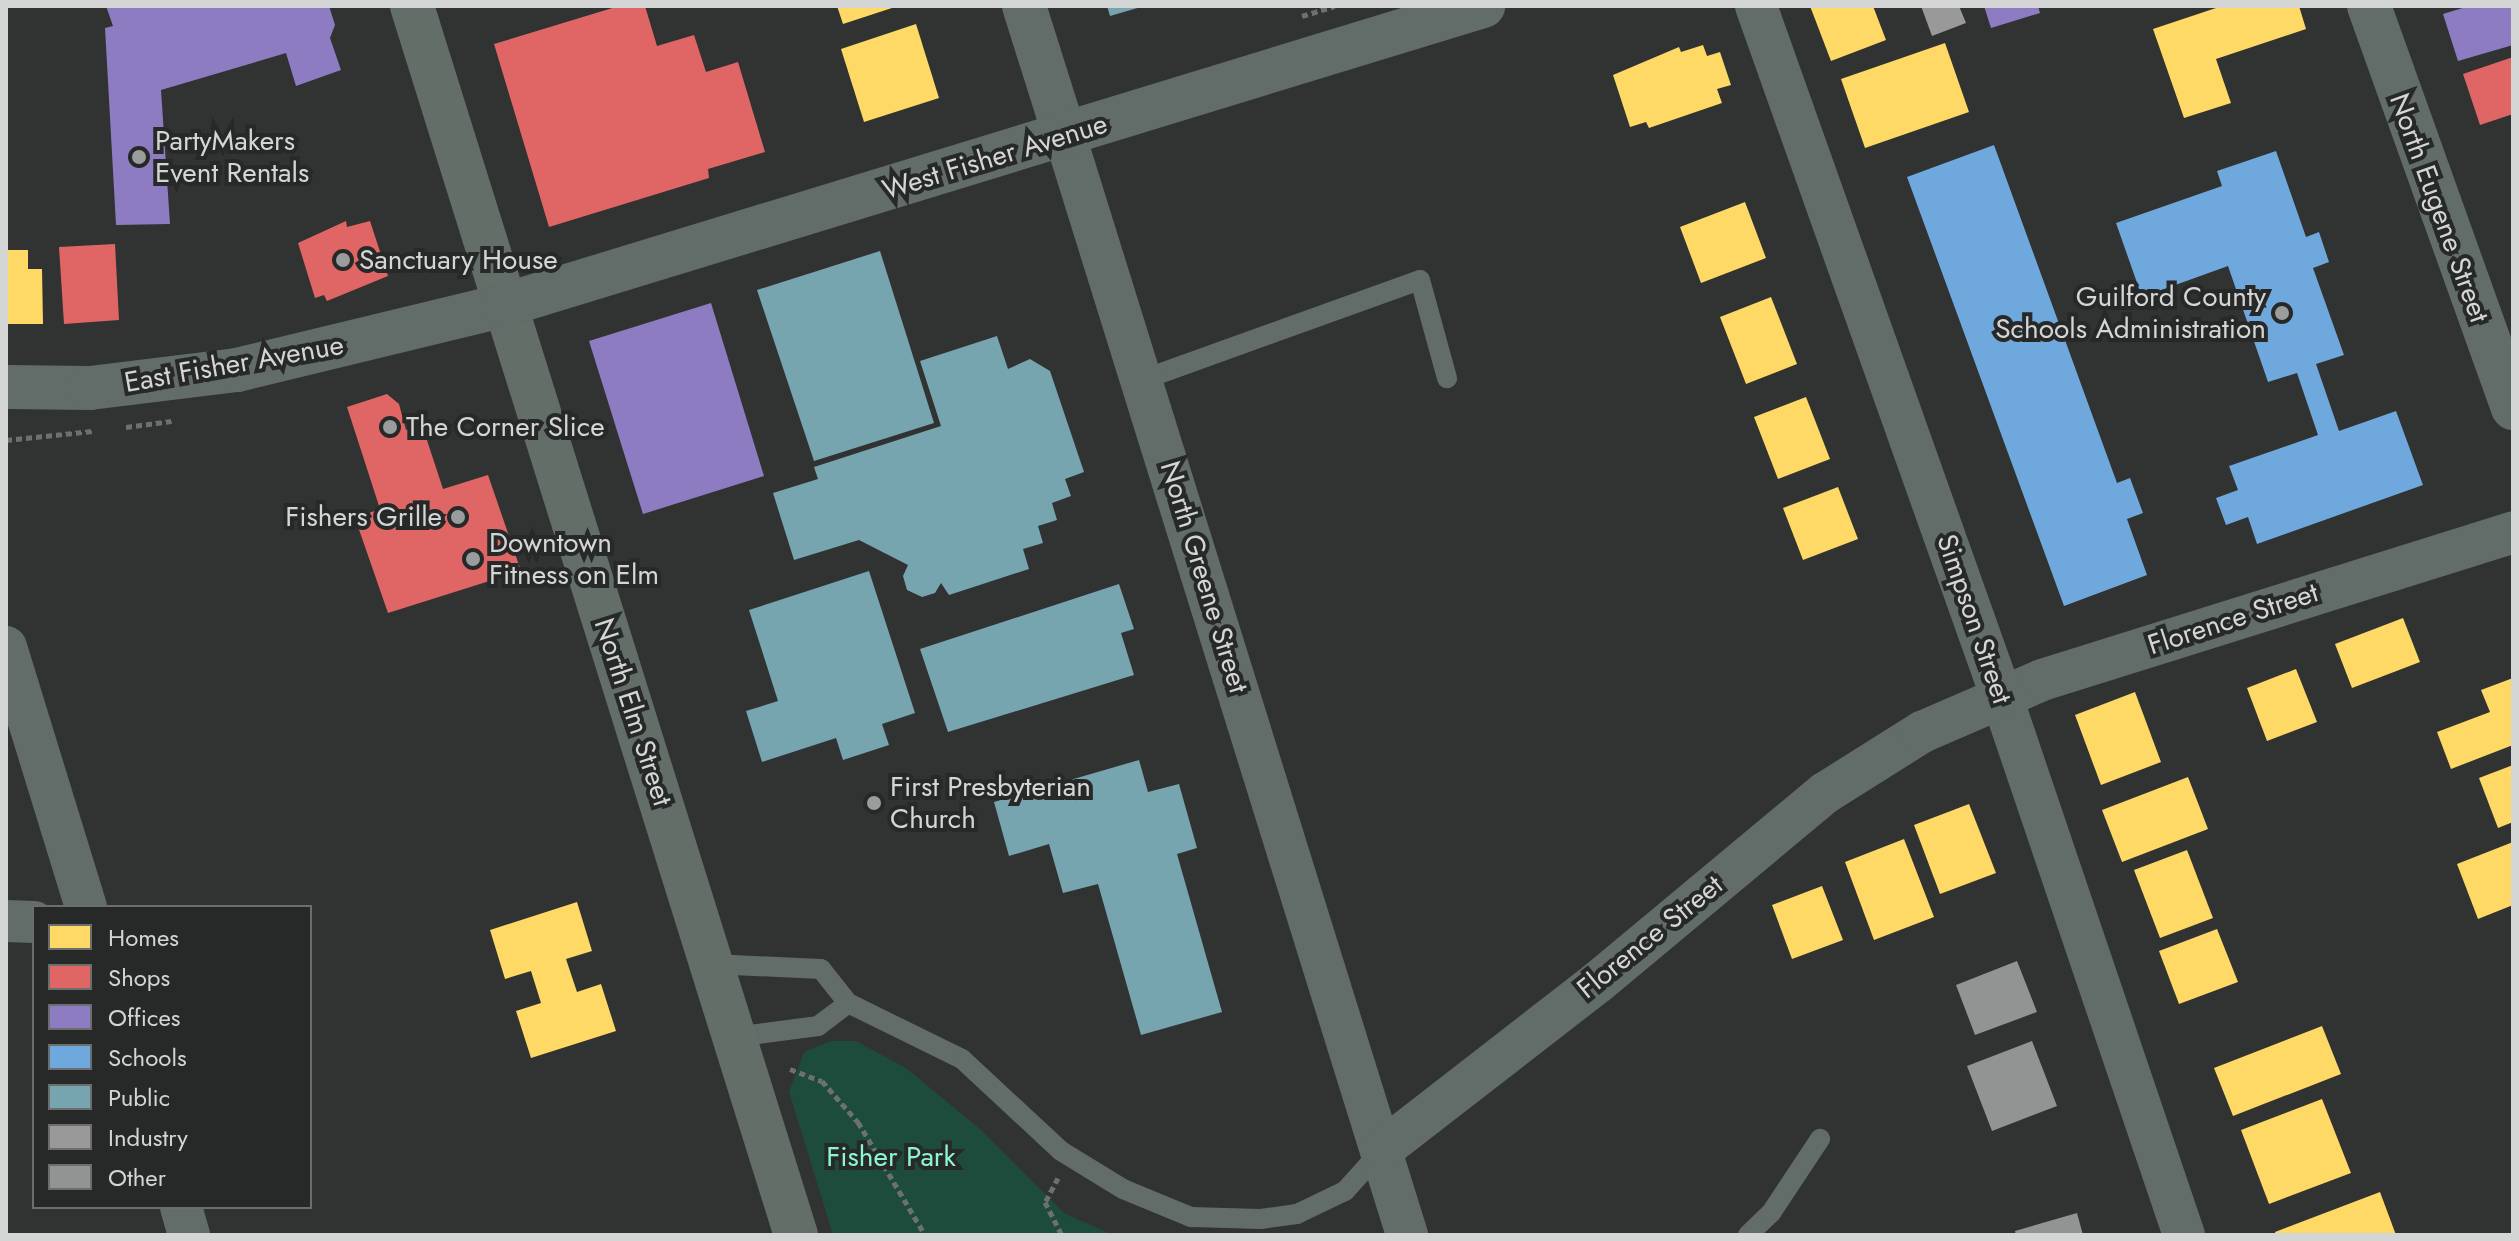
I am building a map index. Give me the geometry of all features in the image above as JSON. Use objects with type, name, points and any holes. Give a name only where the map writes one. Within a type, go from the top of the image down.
[{"type":"main road","name":"North Elm Street","points":[[412,6],[796,1235]]},
{"type":"main road","name":"North Greene Street","points":[[1024,6],[1065,136]]},
{"type":"main road","name":"West Fisher Avenue","points":[[505,305],[1065,136],[1408,17],[1483,6]]},
{"type":"main road","name":"North Eugene Street","points":[[2369,6],[2513,408]]},
{"type":"main road","name":"East Fisher Avenue","points":[[6,387],[90,388],[237,370],[505,305]]},
{"type":"street","name":"Simpson Street","points":[[1756,6],[2002,698],[2184,1235]]},
{"type":"street","name":"North Greene Street","points":[[1065,136],[1384,1148],[1407,1235]]},
{"type":"street","name":"Florence Street","points":[[1384,1148],[1598,982],[1825,793],[1922,732],[2002,698],[2173,638],[2513,532]]},
{"type":"street","points":[[6,647],[85,905]]},
{"type":"street","points":[[6,921],[32,922]]},
{"type":"street","points":[[182,1209],[189,1235]]},
{"type":"lane","points":[[1142,380],[1420,280],[1447,378]]},
{"type":"lane","name":"Florence Street","points":[[713,964],[821,969],[848,1003],[962,1059],[1071,1157],[1123,1189],[1191,1217],[1261,1219],[1297,1214],[1345,1191],[1384,1148]]},
{"type":"lane","points":[[735,1037],[818,1026],[848,1003]]},
{"type":"lane","points":[[1748,1235],[1771,1213],[1820,1139]]},
{"type":"path","points":[[790,1069],[822,1081],[849,1110],[925,1235]]},
{"type":"path","points":[[1062,1235],[1045,1202],[1071,1157]]},
{"type":"green space","name":"Fisher Park","points":[[831,1041],[856,1041],[906,1068],[980,1129],[1064,1213],[1113,1235],[833,1235],[789,1092],[804,1052]]},
{"type":"building: Homes","points":[[837,6],[895,6],[895,7],[843,24]]},
{"type":"building: Homes","points":[[1810,6],[1873,6],[1886,40],[1831,61]]},
{"type":"building: Homes","points":[[2222,6],[2299,6],[2306,29],[2216,59],[2231,103],[2184,118],[2153,29]]},
{"type":"building: Homes","points":[[916,24],[939,98],[864,122],[841,49]]},
{"type":"building: Homes","points":[[1945,43],[1969,112],[1865,148],[1841,79]]},
{"type":"building: Homes","points":[[1703,45],[1707,56],[1720,52],[1731,85],[1717,89],[1722,103],[1649,128],[1646,122],[1630,127],[1613,75],[1679,47],[1681,52]]},
{"type":"building: Homes","points":[[1745,202],[1766,258],[1701,283],[1680,227]]},
{"type":"building: Homes","points":[[6,250],[28,250],[28,269],[42,269],[43,324],[6,324]]},
{"type":"building: Homes","points":[[1771,297],[1797,364],[1746,384],[1720,317]]},
{"type":"building: Homes","points":[[1806,397],[1830,459],[1778,479],[1754,417]]},
{"type":"building: Homes","points":[[1838,487],[1858,539],[1803,560],[1783,508]]},
{"type":"building: Homes","points":[[2403,618],[2420,662],[2352,688],[2335,644]]},
{"type":"building: Homes","points":[[2296,669],[2317,722],[2267,741],[2247,688]]},
{"type":"building: Homes","points":[[2513,678],[2513,745],[2451,769],[2437,732],[2490,712],[2481,690]]},
{"type":"building: Homes","points":[[2135,692],[2161,762],[2101,785],[2075,715]]},
{"type":"building: Homes","points":[[2513,765],[2513,822],[2498,828],[2479,778]]},
{"type":"building: Homes","points":[[2188,777],[2208,829],[2122,862],[2102,810]]},
{"type":"building: Homes","points":[[1969,804],[1996,873],[1940,894],[1914,825]]},
{"type":"building: Homes","points":[[1904,839],[1934,917],[1874,940],[1845,862]]},
{"type":"building: Homes","points":[[2513,842],[2513,905],[2478,919],[2457,864]]},
{"type":"building: Homes","points":[[2187,850],[2213,918],[2160,938],[2134,870]]},
{"type":"building: Homes","points":[[1822,886],[1843,940],[1792,959],[1772,905]]},
{"type":"building: Homes","points":[[577,902],[592,951],[566,959],[577,992],[601,984],[616,1031],[531,1058],[516,1011],[541,1003],[531,971],[505,979],[490,930]]},
{"type":"building: Homes","points":[[2217,929],[2238,982],[2179,1004],[2159,951]]},
{"type":"building: Homes","points":[[2322,1026],[2341,1074],[2233,1116],[2214,1068]]},
{"type":"building: Homes","points":[[2322,1099],[2351,1173],[2269,1204],[2241,1130]]},
{"type":"building: Homes","points":[[2380,1192],[2396,1235],[2276,1235],[2275,1232]]},
{"type":"building: Shops","points":[[619,6],[645,6],[657,46],[694,35],[706,72],[738,62],[765,152],[708,169],[709,178],[549,227],[494,44]]},
{"type":"building: Shops","points":[[2513,57],[2513,114],[2480,125],[2463,74]]},
{"type":"building: Shops","name":"Sanctuary House","points":[[346,221],[347,227],[370,221],[388,276],[327,301],[324,295],[315,298],[298,243]]},
{"type":"building: Shops","points":[[115,244],[119,320],[64,324],[59,247]]},
{"type":"building: Shops","points":[[387,394],[399,404],[406,430],[422,425],[443,489],[488,475],[521,571],[388,613],[355,518],[380,509],[347,407]]},
{"type":"building: Offices","name":"PartyMakers Event Rentals","points":[[106,6],[329,6],[335,25],[330,38],[341,70],[296,86],[286,53],[161,90],[170,224],[116,225],[105,28],[113,26]]},
{"type":"building: Offices","points":[[1984,6],[2038,6],[2040,13],[1991,28]]},
{"type":"building: Offices","points":[[2469,6],[2513,6],[2513,45],[2458,61],[2443,14]]},
{"type":"building: Offices","points":[[711,303],[764,476],[643,514],[589,341]]},
{"type":"building: Schools","points":[[1994,145],[2117,483],[2130,478],[2143,513],[2127,519],[2147,575],[2064,606],[1907,177]]},
{"type":"building: Schools","points":[[2276,151],[2306,237],[2319,232],[2329,262],[2313,268],[2344,355],[2316,364],[2339,431],[2396,411],[2423,485],[2257,544],[2248,517],[2226,525],[2216,498],[2238,490],[2229,466],[2318,435],[2297,373],[2268,382],[2228,266],[2142,297],[2116,223],[2222,186],[2217,171]]},
{"type":"building: Public","points":[[1107,6],[1141,6],[1141,7],[1110,16]]},
{"type":"building: Public","points":[[880,251],[934,423],[814,461],[757,290]]},
{"type":"building: Public","points":[[997,336],[1008,369],[1030,359],[1050,371],[1084,472],[1065,479],[1071,496],[1052,503],[1057,520],[1038,526],[1043,543],[1023,549],[1029,569],[949,595],[941,583],[935,593],[922,597],[907,590],[903,576],[908,565],[859,540],[794,560],[773,493],[818,479],[814,467],[941,426],[920,361]]},
{"type":"building: Public","points":[[869,571],[915,713],[882,724],[889,745],[843,760],[836,738],[762,762],[746,711],[778,701],[749,610]]},
{"type":"building: Public","points":[[1119,584],[1134,629],[1121,633],[1134,675],[948,732],[920,649]]},
{"type":"building: Public","points":[[1139,760],[1148,792],[1179,784],[1197,848],[1177,854],[1222,1012],[1141,1035],[1098,884],[1063,893],[1049,844],[1009,856],[994,802]]},
{"type":"building: Industry","points":[[1921,6],[1959,6],[1966,23],[1932,36]]},
{"type":"building: Other","points":[[2017,961],[2037,1012],[1975,1035],[1956,985]]},
{"type":"building: Other","points":[[2032,1041],[2057,1106],[1992,1131],[1967,1066]]},
{"type":"building: Other","points":[[2077,1213],[2083,1235],[2016,1235],[2015,1231]]},
{"type":"place","name":"PartyMakers Event Rentals","points":[[139,157]]},
{"type":"place","name":"Sanctuary House","points":[[343,260]]},
{"type":"place","name":"Guilford County Schools Administration","points":[[2282,313]]},
{"type":"place","name":"The Corner Slice","points":[[390,427]]},
{"type":"place","name":"Fishers Grille","points":[[458,517]]},
{"type":"place","name":"Downtown Fitness on Elm","points":[[473,559]]},
{"type":"place","name":"First Presbyterian Church","points":[[874,803]]}]
